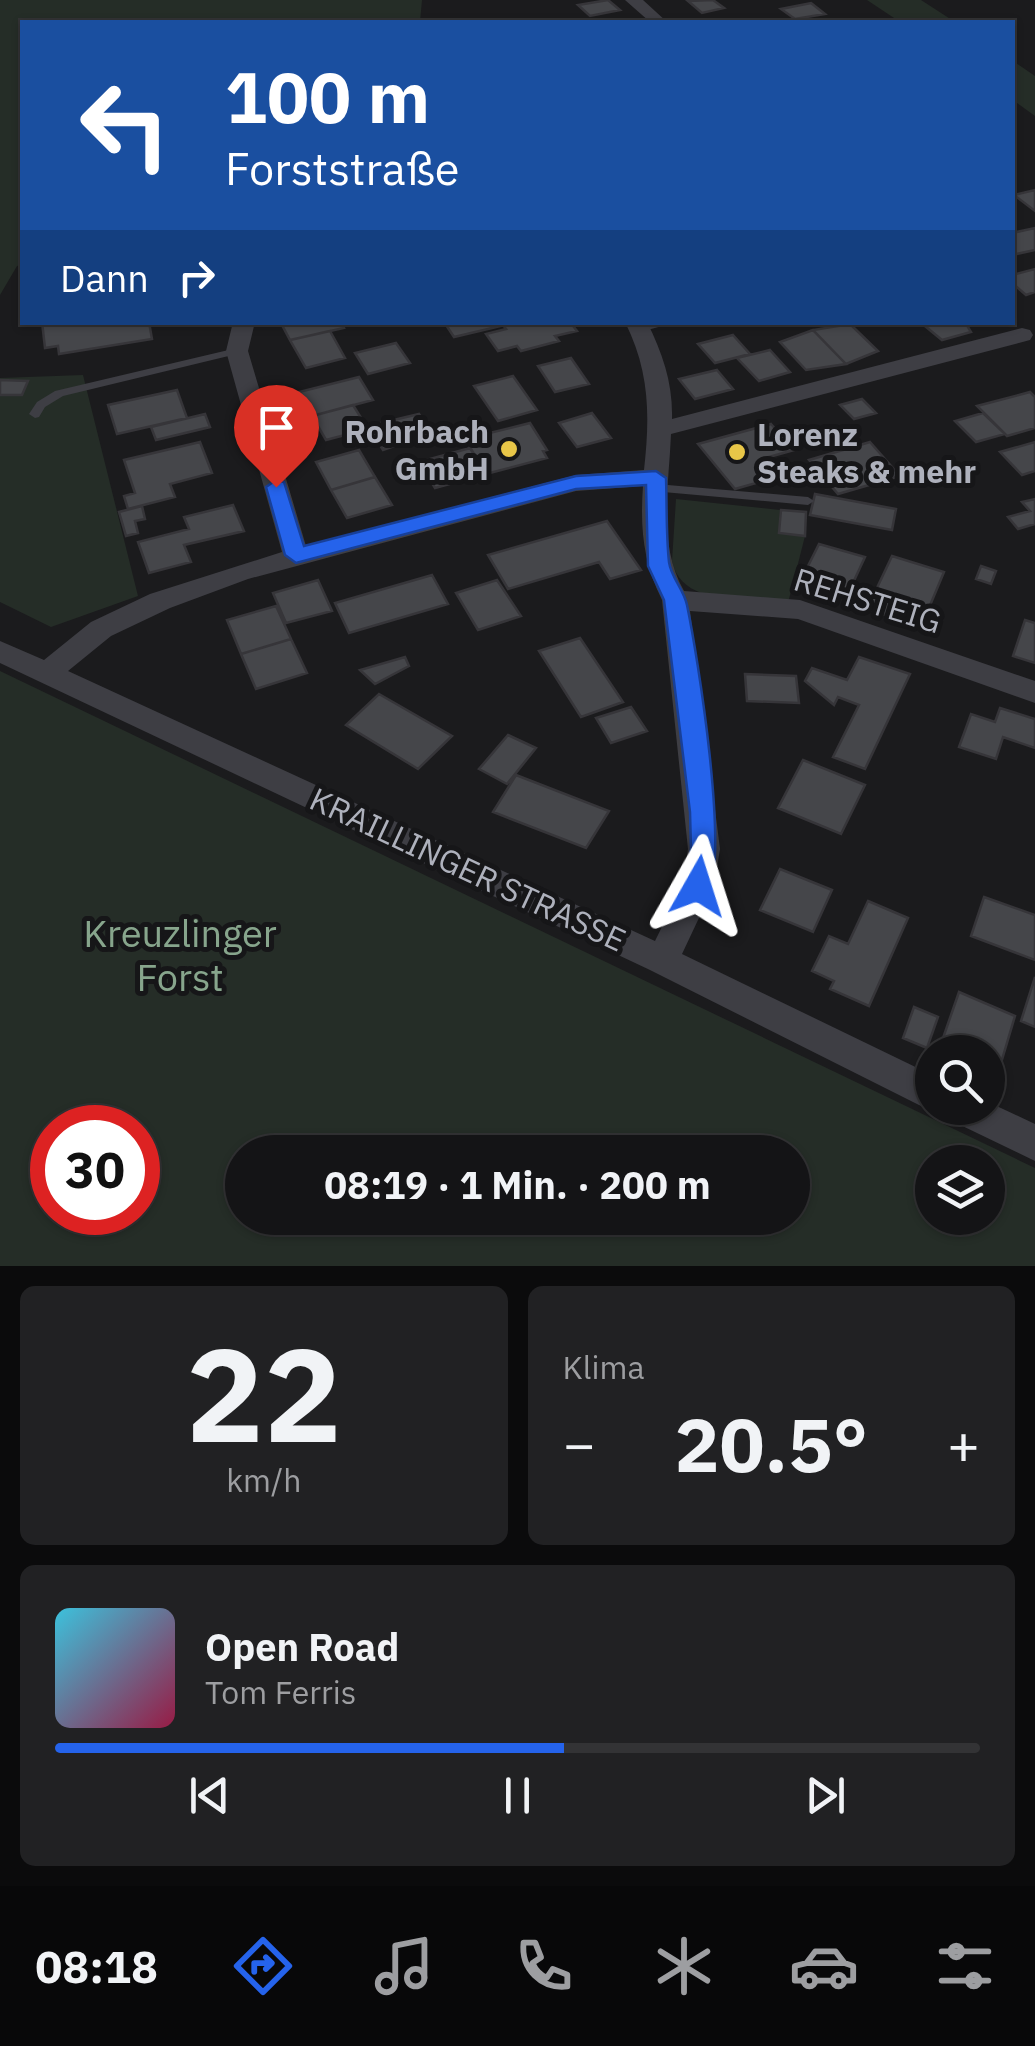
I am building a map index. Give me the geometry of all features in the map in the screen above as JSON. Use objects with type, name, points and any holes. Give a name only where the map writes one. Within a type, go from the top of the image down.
[{"type":"street","points":[[633,0],[657,20]]},
{"type":"street","points":[[243,325],[236,351],[296,555]]},
{"type":"street","points":[[638,326],[654,354],[663,429],[656,483],[659,566],[675,600],[704,849],[698,886],[662,960]]},
{"type":"street","points":[[663,429],[1021,334]]},
{"type":"street","points":[[48,672],[101,629],[160,601],[296,555],[576,483],[656,483]]},
{"type":"street","name":"REHSTEIG","points":[[675,600],[800,610],[1035,692]]},
{"type":"street","name":"KRAILLINGER STRASSE","points":[[0,651],[662,960],[915,1085]]},
{"type":"street","points":[[998,1125],[1035,1143]]},
{"type":"lane","points":[[35,414],[59,393],[236,351]]},
{"type":"lane","points":[[656,483],[808,501]]},
{"type":"green space","points":[[0,0],[422,0],[420,20],[20,20],[20,265],[0,295]]},
{"type":"green space","points":[[867,0],[921,0],[952,20],[897,20]]},
{"type":"green space","points":[[1015,62],[1035,76],[1035,116],[1015,101]]},
{"type":"green space","points":[[83,375],[138,596],[51,627],[0,602],[0,378]]},
{"type":"green space","points":[[676,499],[780,510],[779,533],[805,536],[789,599],[721,598],[689,587],[678,576],[672,561]]},
{"type":"green space","name":"Kreuzlinger Forst","points":[[0,671],[915,1110],[915,1125],[945,1125],[987,1145],[915,1145],[915,1235],[1005,1235],[1005,1154],[1035,1168],[1035,1266],[0,1266]]},
{"type":"building","points":[[608,0],[620,10],[590,16],[578,5]]},
{"type":"building","points":[[713,0],[724,8],[702,13],[688,1]]},
{"type":"building","points":[[811,3],[825,14],[795,19],[781,9]]},
{"type":"building","points":[[1035,190],[1035,211],[1015,196]]},
{"type":"building","points":[[1035,228],[1035,250],[1015,254],[1015,232]]},
{"type":"building","points":[[1035,269],[1035,292],[1026,295],[1015,286],[1015,274]]},
{"type":"building","points":[[42,325],[150,325],[152,339],[59,354],[58,346],[45,348]]},
{"type":"building","points":[[282,325],[344,328],[290,340]]},
{"type":"building","points":[[446,325],[501,326],[454,337]]},
{"type":"building","points":[[503,325],[572,325],[577,331],[555,336],[559,341],[521,351],[517,346],[498,351],[486,334],[506,329]]},
{"type":"building","points":[[851,325],[878,351],[846,364],[813,330]]},
{"type":"building","points":[[924,325],[967,325],[971,332],[942,340]]},
{"type":"building","points":[[813,330],[846,364],[806,370],[780,342]]},
{"type":"building","points":[[330,331],[345,358],[306,368],[290,340]]},
{"type":"building","points":[[733,335],[750,354],[715,363],[698,344]]},
{"type":"building","points":[[396,343],[410,363],[368,374],[355,353]]},
{"type":"building","points":[[770,350],[790,372],[759,381],[737,358]]},
{"type":"building","points":[[571,358],[589,384],[555,392],[538,366]]},
{"type":"building","points":[[717,370],[733,389],[695,399],[679,379]]},
{"type":"building","points":[[513,376],[537,410],[498,421],[474,386]]},
{"type":"building","points":[[359,377],[373,400],[312,416],[299,392]]},
{"type":"building","points":[[0,380],[28,381],[22,395],[0,395]]},
{"type":"building","points":[[177,390],[187,418],[117,434],[108,405]]},
{"type":"building","points":[[1030,392],[1035,397],[1035,428],[1007,436],[977,406]]},
{"type":"building","points":[[862,399],[876,413],[854,419],[840,405]]},
{"type":"building","points":[[353,405],[368,429],[326,440],[312,416]]},
{"type":"building","points":[[592,413],[611,438],[577,447],[559,423]]},
{"type":"building","points":[[983,413],[1005,434],[976,442],[955,421]]},
{"type":"building","points":[[205,414],[210,427],[156,440],[151,427]]},
{"type":"building","points":[[419,414],[432,433],[383,450],[368,426]]},
{"type":"building","name":"Rohrbach GmbH","points":[[530,423],[547,450],[543,451],[547,458],[486,474],[465,439]]},
{"type":"building","points":[[771,424],[794,450],[769,457],[784,475],[735,489],[698,444]]},
{"type":"building","points":[[200,442],[212,473],[170,484],[175,497],[128,509],[124,496],[135,493],[124,460]]},
{"type":"building","points":[[870,442],[900,476],[838,494],[809,460]]},
{"type":"building","points":[[1035,442],[1035,471],[1022,475],[1000,452]]},
{"type":"building","points":[[470,448],[486,474],[435,488],[419,462]]},
{"type":"building","points":[[359,450],[375,477],[331,490],[316,462]]},
{"type":"building","points":[[375,477],[392,505],[347,518],[331,490]]},
{"type":"building","points":[[815,494],[896,509],[892,530],[810,515]]},
{"type":"building","points":[[1035,499],[1035,524],[1018,529],[1008,517],[1030,511],[1022,502]]},
{"type":"building","points":[[233,505],[244,531],[184,545],[191,562],[149,573],[138,542],[189,529],[184,517]]},
{"type":"building","points":[[142,506],[145,519],[135,521],[138,533],[126,536],[119,512]]},
{"type":"building","points":[[781,510],[806,512],[805,536],[779,533]]},
{"type":"building","points":[[607,521],[641,570],[610,579],[599,562],[508,589],[488,555]]},
{"type":"building","points":[[819,544],[865,557],[846,598],[799,584]]},
{"type":"building","points":[[892,556],[944,572],[921,627],[867,609]]},
{"type":"building","points":[[981,566],[996,571],[991,584],[976,579]]},
{"type":"building","points":[[432,575],[448,604],[349,633],[335,603]]},
{"type":"building","points":[[318,580],[332,611],[286,623],[273,593]]},
{"type":"building","points":[[497,580],[521,616],[478,630],[456,593]]},
{"type":"building","points":[[276,606],[291,639],[241,654],[227,620]]},
{"type":"building","points":[[1025,620],[1035,623],[1035,663],[1013,656]]},
{"type":"building","points":[[580,638],[623,702],[581,717],[539,651]]},
{"type":"building","points":[[291,639],[307,673],[256,689],[241,654]]},
{"type":"building","points":[[405,657],[409,666],[375,684],[360,670]]},
{"type":"building","points":[[859,657],[910,674],[865,769],[833,757],[859,705],[838,697],[834,705],[805,681],[812,668],[847,680]]},
{"type":"building","points":[[745,674],[796,676],[799,703],[747,701]]},
{"type":"building","points":[[379,694],[452,736],[418,769],[346,725]]},
{"type":"building","points":[[631,707],[647,731],[611,743],[596,718]]},
{"type":"building","points":[[1000,708],[1035,719],[1035,748],[1003,737],[996,759],[959,747],[971,714],[995,722]]},
{"type":"building","points":[[508,735],[536,748],[507,784],[479,769]]},
{"type":"building","points":[[803,760],[865,785],[841,834],[778,808]]},
{"type":"building","points":[[516,775],[609,811],[586,848],[493,812]]},
{"type":"building","points":[[780,869],[832,890],[813,932],[760,910]]},
{"type":"building","points":[[984,897],[1035,915],[1035,960],[971,936]]},
{"type":"building","points":[[868,901],[908,918],[869,1006],[830,989],[834,981],[812,971],[829,936],[848,944]]},
{"type":"building","points":[[1035,977],[1035,1027],[1021,1021]]},
{"type":"building","points":[[959,992],[1015,1016],[1005,1050],[1005,1035],[944,1035]]},
{"type":"building","points":[[914,1007],[938,1017],[932,1035],[915,1035],[915,1043],[903,1038]]},
{"type":"place","name":"Rohrbach GmbH","points":[[509,449]]},
{"type":"place","name":"Lorenz Steaks & mehr","points":[[737,452]]},
{"type":"route","points":[[276,487],[296,555],[576,483],[656,478],[654,513],[659,566],[675,600],[702,812],[704,849],[698,886]]}]
